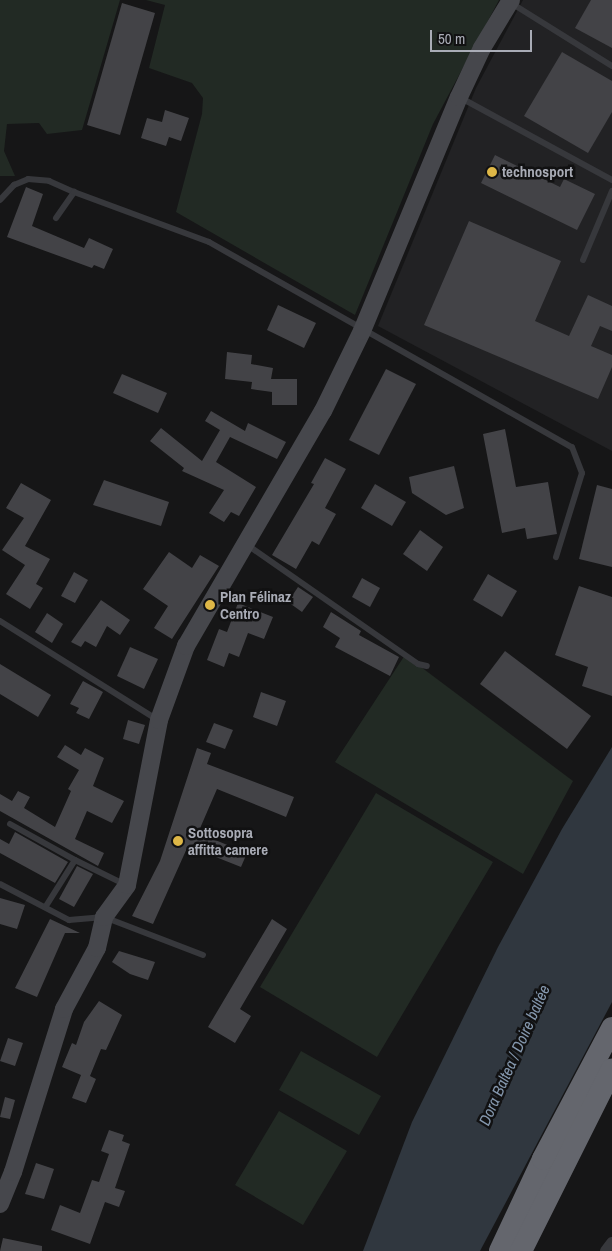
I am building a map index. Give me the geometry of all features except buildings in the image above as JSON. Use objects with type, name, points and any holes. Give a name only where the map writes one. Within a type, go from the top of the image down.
[{"type":"highway","points":[[500,1251],[543,1159],[612,1028]]},
{"type":"highway","points":[[521,1251],[612,1069]]},
{"type":"main road","points":[[0,1204],[13,1172],[61,1017],[97,948],[104,918],[127,885],[159,720],[186,646],[323,410],[362,331],[459,97],[482,48],[510,1]]},
{"type":"street","points":[[606,1251],[612,1243]]},
{"type":"lane","points":[[510,1],[612,66]]},
{"type":"lane","points":[[459,97],[612,180]]},
{"type":"lane","points":[[0,200],[14,185],[28,179],[49,181],[209,242],[362,331],[572,447],[582,473],[556,557]]},
{"type":"lane","points":[[583,260],[612,191]]},
{"type":"lane","points":[[56,218],[74,192]]},
{"type":"lane","points":[[245,544],[418,664],[427,666]]},
{"type":"lane","points":[[0,621],[159,720]]},
{"type":"lane","points":[[10,824],[75,860],[127,885]]},
{"type":"lane","points":[[46,906],[75,860]]},
{"type":"lane","points":[[0,884],[46,906],[69,920],[104,918],[203,955]]},
{"type":"shaded area","points":[[0,0],[120,0],[82,130],[47,134],[39,123],[7,124],[4,151],[15,176],[0,176]]},
{"type":"shaded area","points":[[146,0],[499,0],[433,124],[355,315],[176,212],[202,114],[203,98],[192,83],[149,68],[165,5]]},
{"type":"shaded area","points":[[523,0],[612,0],[612,451],[378,326],[476,88]]},
{"type":"shaded area","points":[[405,655],[573,781],[523,874],[335,762]]},
{"type":"shaded area","points":[[376,793],[493,862],[377,1057],[260,987]]},
{"type":"shaded area","points":[[301,1051],[381,1096],[359,1135],[279,1090]]},
{"type":"shaded area","points":[[279,1111],[347,1151],[303,1225],[235,1185]]},
{"type":"water","name":"Dora Baltea / Doire baltée","points":[[612,747],[612,1002],[480,1251],[363,1251],[412,1122],[498,947],[562,829]]},
{"type":"place","name":"technosport","points":[[492,172]]},
{"type":"place","name":"Plan Félinaz Centro","points":[[210,605]]},
{"type":"place","name":"Sottosopra affitta camere","points":[[178,841]]}]
